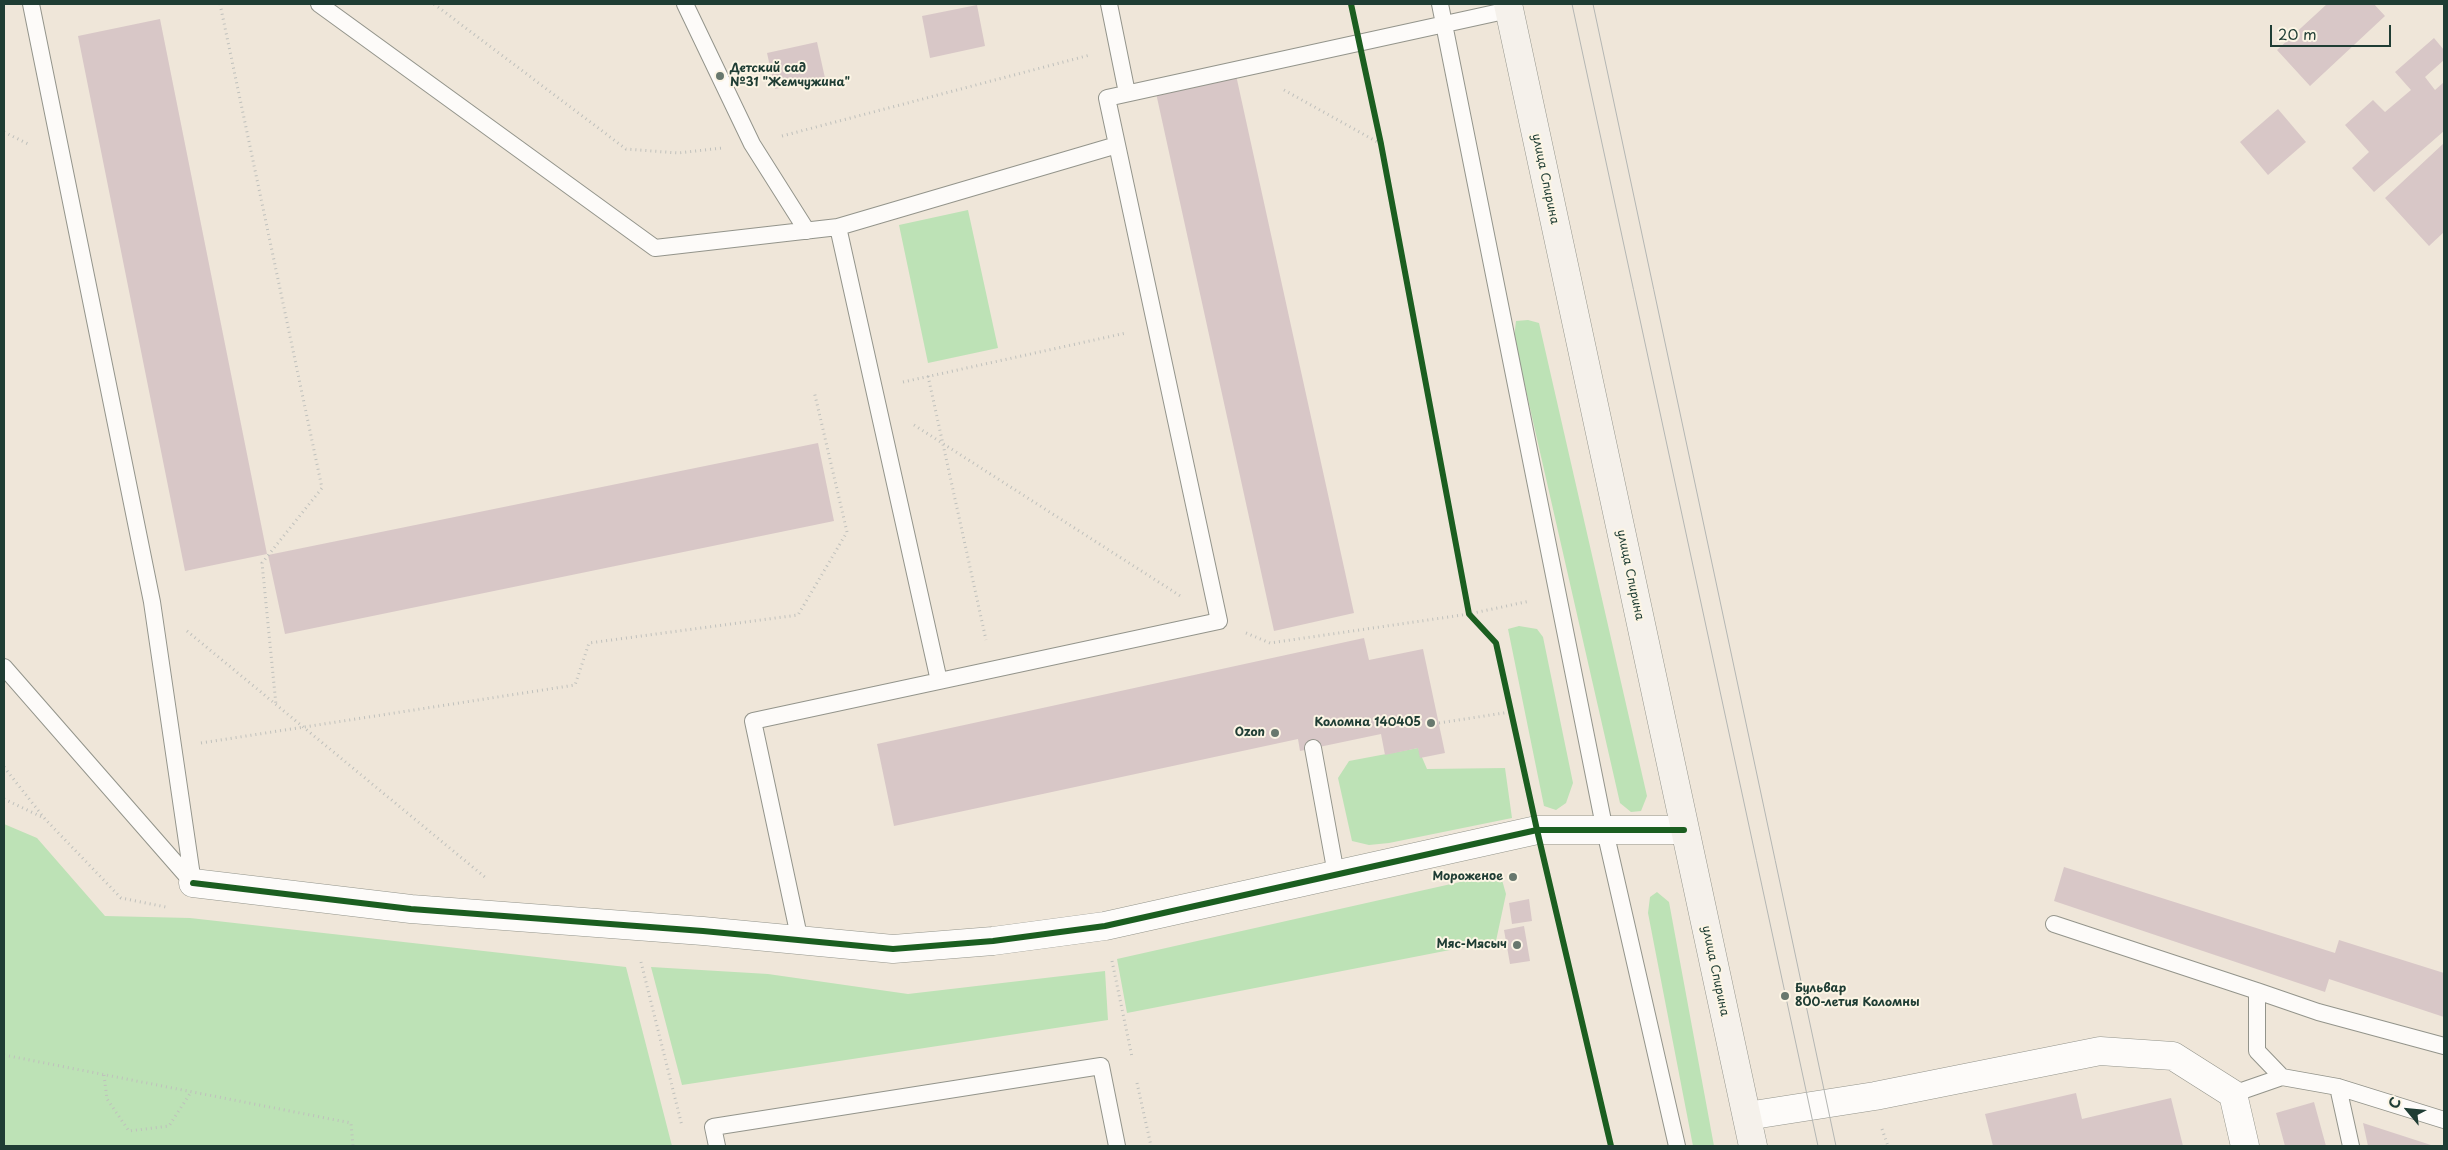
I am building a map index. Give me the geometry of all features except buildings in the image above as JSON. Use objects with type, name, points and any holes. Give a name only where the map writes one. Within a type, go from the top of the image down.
[{"type":"main road","name":"улица Спирина","points":[[1509,7],[1753,1146]]},
{"type":"street","points":[[193,882],[412,909],[694,930],[893,949],[993,941],[1105,926],[1537,830],[1684,830]]},
{"type":"street","points":[[1747,1116],[1875,1096],[2100,1051],[2173,1056],[2233,1094],[2245,1146]]},
{"type":"lane","points":[[31,4],[152,602],[193,882]]},
{"type":"lane","points":[[319,4],[655,248],[838,227],[1117,145]]},
{"type":"lane","points":[[685,4],[752,144],[807,231]]},
{"type":"lane","points":[[1110,4],[1127,93]]},
{"type":"lane","points":[[1440,4],[1446,24],[1560,595],[1605,831],[1677,1146]]},
{"type":"lane","points":[[800,940],[753,721],[1219,621],[1107,98],[1446,24],[1509,7]]},
{"type":"lane","points":[[838,227],[939,681]]},
{"type":"lane","points":[[4,667],[193,882]]},
{"type":"lane","points":[[1313,748],[1336,874]]},
{"type":"lane","points":[[2054,924],[2318,1012],[2444,1046]]},
{"type":"lane","points":[[2257,991],[2257,1051],[2282,1077]]},
{"type":"lane","points":[[717,1146],[713,1127],[1101,1066],[1116,1146]]},
{"type":"lane","points":[[2233,1094],[2282,1077],[2338,1087],[2444,1120]]},
{"type":"lane","points":[[2338,1087],[2351,1146]]},
{"type":"path","points":[[220,4],[322,488],[262,562],[276,705]]},
{"type":"path","points":[[1244,68],[1382,144]]},
{"type":"path","points":[[1380,135],[1383,154]]},
{"type":"path","points":[[875,393],[928,376],[1156,327]]},
{"type":"path","points":[[928,376],[992,670]]},
{"type":"path","points":[[173,747],[575,685],[589,643],[798,615],[847,532],[814,391]]},
{"type":"path","points":[[875,393],[943,445],[1219,621],[1270,643],[1469,614],[1560,595]]},
{"type":"path","points":[[152,602],[489,881]]},
{"type":"path","points":[[1467,604],[1469,614],[1474,620]]},
{"type":"path","points":[[1508,704],[1512,721]]},
{"type":"path","points":[[1439,723],[1510,712]]},
{"type":"path","points":[[4,800],[45,818]]},
{"type":"path","points":[[1111,956],[1121,1008]]},
{"type":"path","points":[[643,972],[682,1129]]},
{"type":"path","points":[[4,1055],[351,1123],[353,1146]]},
{"type":"path","points":[[104,1075],[107,1099],[129,1131],[170,1126],[192,1092]]},
{"type":"path","points":[[4,1145],[9,1146]]},
{"type":"green space","points":[[968,210],[998,348],[928,363],[899,225]]},
{"type":"green space","points":[[1528,320],[1539,323],[1647,796],[1641,811],[1631,812],[1620,803],[1514,338],[1516,321]]},
{"type":"green space","points":[[1519,626],[1537,629],[1543,637],[1573,783],[1566,803],[1556,810],[1544,806],[1508,629]]},
{"type":"green space","points":[[1418,748],[1427,769],[1505,768],[1512,818],[1389,843],[1369,845],[1352,841],[1338,778],[1349,761]]},
{"type":"green space","points":[[4,824],[37,838],[105,916],[190,918],[626,967],[672,1146],[4,1146]]},
{"type":"green space","points":[[1500,873],[1506,894],[1496,941],[1127,1013],[1117,959]]},
{"type":"green space","points":[[1657,892],[1669,902],[1714,1146],[1693,1146],[1648,913],[1650,897]]},
{"type":"green space","points":[[651,967],[768,974],[908,994],[1105,971],[1108,1020],[682,1085]]},
{"type":"tram line","points":[[1572,4],[1818,1146]]},
{"type":"tram line","points":[[1593,4],[1836,1146]]},
{"type":"cycle path","points":[[1351,4],[1381,144],[1469,614],[1496,643],[1537,830],[1611,1146]]},
{"type":"cycle path","points":[[193,883],[411,909],[703,931],[893,949],[993,941],[1105,926],[1537,830],[1684,830]]},
{"type":"place","name":"Детский сад №31 \"Жемчужина\"","points":[[720,76]]},
{"type":"place","name":"Коломна 140405","points":[[1431,723]]},
{"type":"place","name":"Ozon","points":[[1275,733]]},
{"type":"place","name":"Мороженое","points":[[1513,877]]},
{"type":"place","name":"Мяс-Мясыч","points":[[1517,945]]},
{"type":"place","name":"Бульвар 800-летия Коломны","points":[[1785,996]]}]
